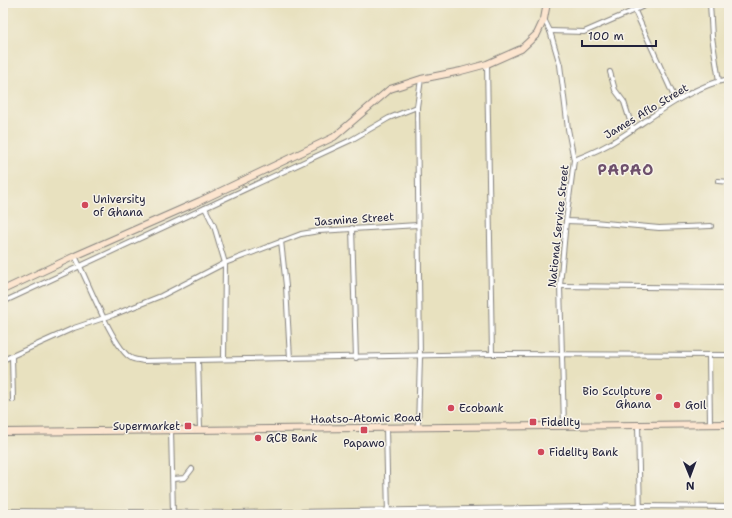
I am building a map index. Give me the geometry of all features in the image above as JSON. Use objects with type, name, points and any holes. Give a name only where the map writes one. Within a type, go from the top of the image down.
[{"type":"main road","points":[[3,290],[75,256],[200,201],[334,136],[390,89],[421,79],[487,64],[521,49],[537,34],[544,19],[547,3]]},
{"type":"main road","name":"Haatso-Atomic Road","points":[[3,432],[729,424]]},
{"type":"street","points":[[550,30],[584,32],[651,3]]},
{"type":"street","points":[[710,3],[712,37],[719,81]]},
{"type":"street","points":[[635,11],[676,101]]},
{"type":"street","name":"National Service Street","points":[[544,19],[550,30],[560,65],[568,129],[574,160],[566,221],[560,286],[564,426]]},
{"type":"street","points":[[487,64],[492,354]]},
{"type":"street","points":[[610,72],[615,90],[624,102],[633,130]]},
{"type":"street","points":[[418,427],[420,357],[417,107],[421,79]]},
{"type":"street","name":"James Aflo Street","points":[[574,160],[596,151],[620,138],[676,101],[719,81],[729,79]]},
{"type":"street","points":[[3,302],[351,140],[389,118],[417,107]]},
{"type":"street","points":[[718,182],[729,182]]},
{"type":"street","points":[[205,208],[214,226],[225,263],[224,358]]},
{"type":"street","points":[[566,221],[660,228],[711,226]]},
{"type":"street","name":"Jasmine Street","points":[[3,360],[74,328],[161,296],[225,263],[309,231],[418,224]]},
{"type":"street","points":[[352,228],[356,358]]},
{"type":"street","points":[[281,241],[290,359]]},
{"type":"street","points":[[75,256],[103,317],[123,350],[132,358],[143,361],[224,358],[290,359],[420,357],[492,354],[729,355]]},
{"type":"street","points":[[560,286],[729,288]]},
{"type":"street","points":[[709,355],[710,424]]},
{"type":"street","points":[[12,356],[13,400]]},
{"type":"street","points":[[198,360],[200,429]]},
{"type":"street","points":[[638,425],[640,515]]},
{"type":"street","points":[[386,428],[388,513]]},
{"type":"street","points":[[171,430],[173,514]]},
{"type":"street","points":[[173,479],[185,478],[192,469]]},
{"type":"street","points":[[3,511],[239,514],[388,513],[446,510],[554,509],[640,506],[729,507]]},
{"type":"street","points":[[554,509],[557,515]]},
{"type":"street","points":[[446,510],[448,515]]},
{"type":"place","name":"University of Ghana","points":[[85,205]]},
{"type":"place","name":"Bio Sculpture Ghana","points":[[659,397]]},
{"type":"place","name":"Goil","points":[[677,405]]},
{"type":"place","name":"Ecobank","points":[[451,408]]},
{"type":"place","name":"Fidelity","points":[[533,422]]},
{"type":"place","name":"Supermarket","points":[[188,426]]},
{"type":"place","name":"Papawo","points":[[364,430]]},
{"type":"place","name":"GCB Bank","points":[[258,438]]},
{"type":"place","name":"Fidelity Bank","points":[[541,452]]},
{"type":"district","name":"PAPAO","points":[[626,170]]}]
